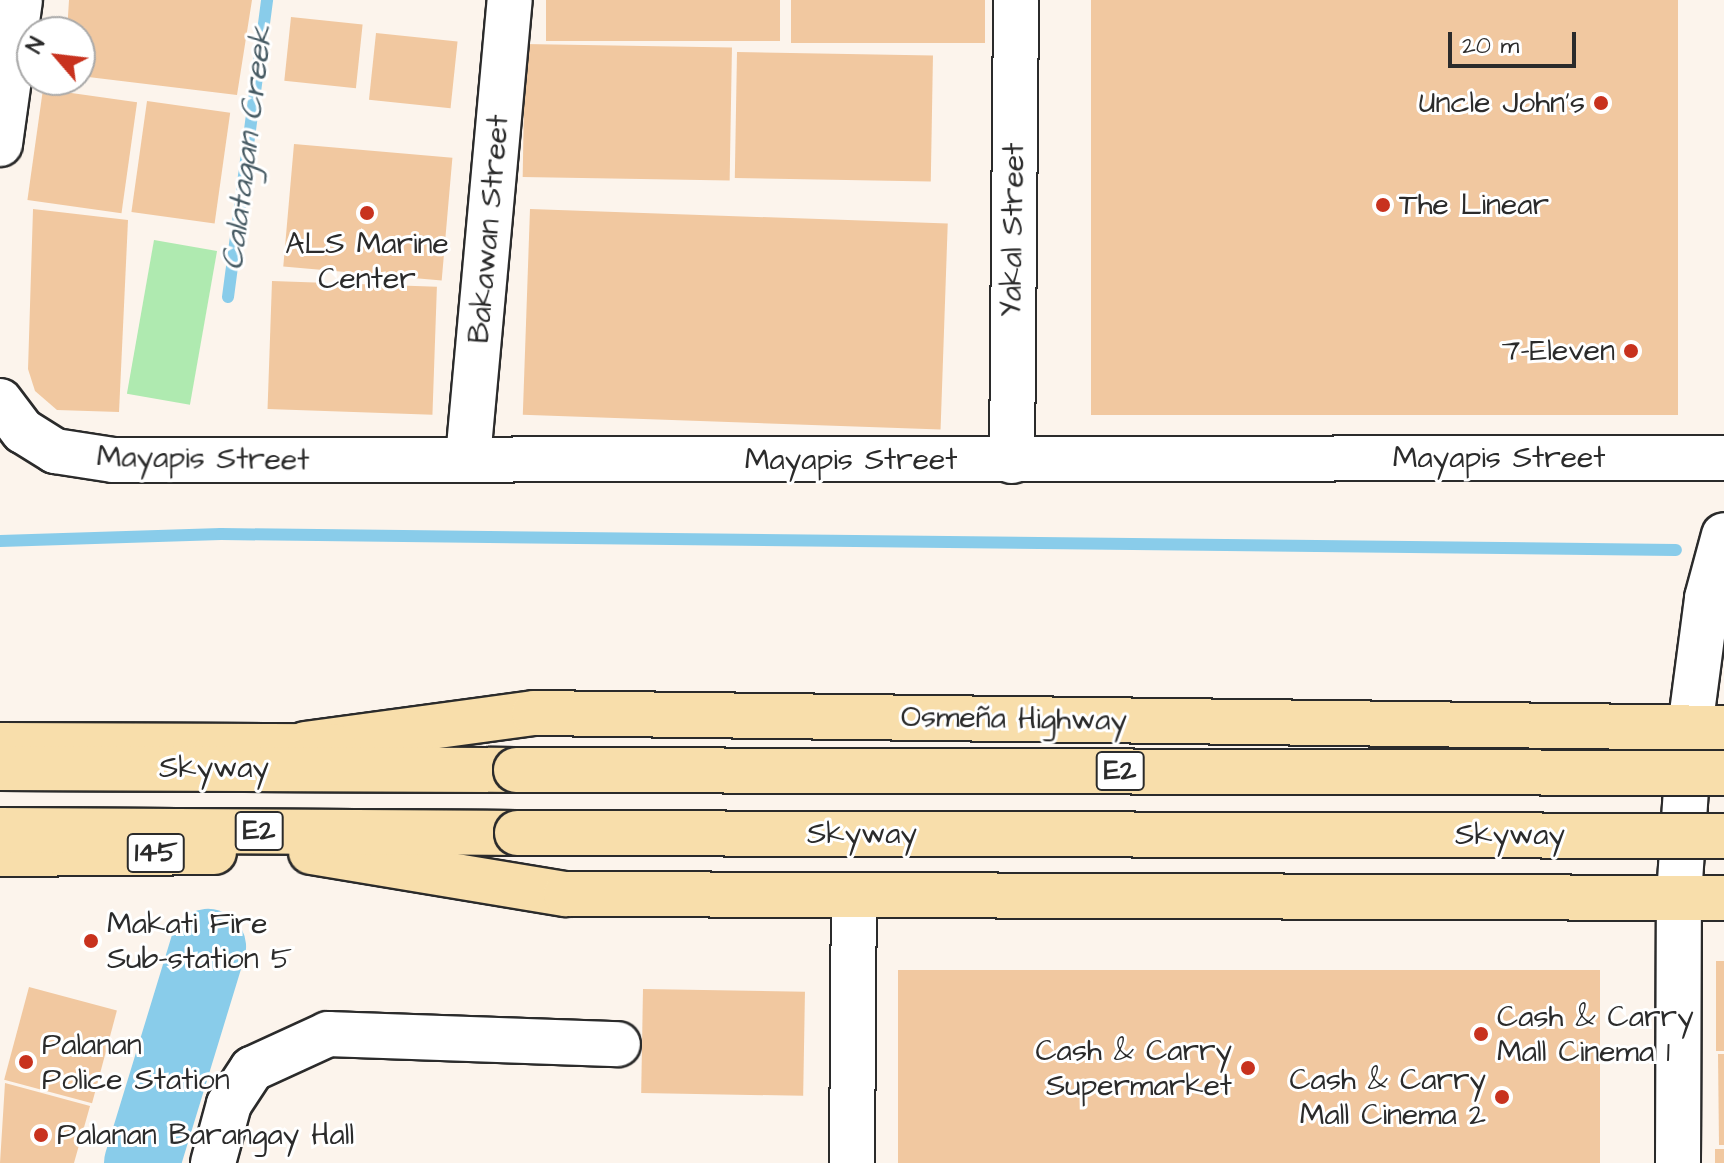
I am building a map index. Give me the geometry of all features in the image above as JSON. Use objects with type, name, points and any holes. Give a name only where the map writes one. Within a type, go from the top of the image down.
[{"type":"main road","name":"Osmeña Highway","points":[[305,744],[534,713],[1707,728]]},
{"type":"main road","name":"Osmeña Highway","points":[[0,745],[305,744],[514,757]]},
{"type":"main road","name":"Skyway","points":[[0,768],[1724,773]]},
{"type":"main road","name":"Skyway","points":[[0,830],[1724,836]]},
{"type":"main road","name":"145","points":[[0,854],[563,850]]},
{"type":"main road","points":[[311,852],[566,894],[854,896],[1165,891],[1724,898]]},
{"type":"street","points":[[0,144],[20,0]]},
{"type":"street","name":"Bakawan Street","points":[[468,458],[510,0]]},
{"type":"street","name":"Yakal Street","points":[[1012,461],[1016,0]]},
{"type":"street","name":"Mayapis Street","points":[[0,401],[23,431],[55,451],[113,460],[1724,458]]},
{"type":"street","points":[[1678,1163],[1679,897],[1707,728],[1707,598],[1724,535]]},
{"type":"street","points":[[852,1163],[854,896]]},
{"type":"street","points":[[213,1163],[229,1104],[252,1069],[328,1034],[618,1044]]},
{"type":"green space","points":[[154,240],[217,251],[190,405],[127,394]]},
{"type":"building","points":[[69,0],[252,0],[237,95],[96,78],[96,16],[68,16]]},
{"type":"building","points":[[546,0],[780,0],[780,41],[546,41]]},
{"type":"building","points":[[791,0],[985,0],[985,43],[791,43]]},
{"type":"building","name":"The Linear","points":[[1091,0],[1678,0],[1678,415],[1091,415]]},
{"type":"building","points":[[291,17],[363,25],[356,88],[284,81]]},
{"type":"building","points":[[376,33],[458,42],[451,108],[369,100]]},
{"type":"building","points":[[525,44],[732,48],[730,181],[523,177]]},
{"type":"building","points":[[737,52],[933,55],[931,181],[735,178]]},
{"type":"building","points":[[42,96],[93,96],[137,102],[121,213],[27,200]]},
{"type":"building","points":[[147,101],[230,113],[215,224],[131,212]]},
{"type":"building","name":"ALS Marine Center","points":[[294,144],[452,158],[442,280],[283,267]]},
{"type":"building","points":[[33,209],[128,220],[119,412],[57,410],[35,391],[28,369]]},
{"type":"building","points":[[530,209],[948,224],[941,429],[523,415]]},
{"type":"building","points":[[272,281],[437,287],[432,415],[268,409]]},
{"type":"building","points":[[1716,961],[1724,961],[1724,1051],[1716,1051]]},
{"type":"building","name":"Cash & Carry Supermarket","points":[[898,970],[1600,970],[1600,1163],[898,1163]]},
{"type":"building","points":[[29,987],[117,1011],[92,1103],[4,1080]]},
{"type":"building","points":[[643,989],[805,992],[803,1096],[641,1093]]},
{"type":"building","points":[[1718,1054],[1724,1054],[1724,1145],[1719,1145]]},
{"type":"building","name":"Palanan Barangay Hall","points":[[5,1083],[90,1106],[74,1163],[0,1163]]},
{"type":"building","points":[[1715,1149],[1724,1149],[1724,1163],[1715,1163]]},
{"type":"waterway","name":"Calatagan Creek","points":[[228,297],[267,0]]},
{"type":"waterway","points":[[0,541],[221,534],[1676,550]]},
{"type":"waterway","name":"Calatagan Creek","points":[[142,1163],[208,947]]},
{"type":"place","name":"Uncle John's","points":[[1601,103]]},
{"type":"place","name":"The Linear","points":[[1383,205]]},
{"type":"place","name":"ALS Marine Center","points":[[367,213]]},
{"type":"place","name":"7-Eleven","points":[[1631,351]]},
{"type":"place","name":"Makati Fire Sub-station 5","points":[[91,941]]},
{"type":"place","name":"Cash & Carry Mall Cinema 1","points":[[1481,1034]]},
{"type":"place","name":"Palanan Police Station","points":[[26,1062]]},
{"type":"place","name":"Cash & Carry Supermarket","points":[[1248,1068]]},
{"type":"place","name":"Cash & Carry Mall Cinema 2","points":[[1502,1097]]},
{"type":"place","name":"Palanan Barangay Hall","points":[[41,1135]]}]
